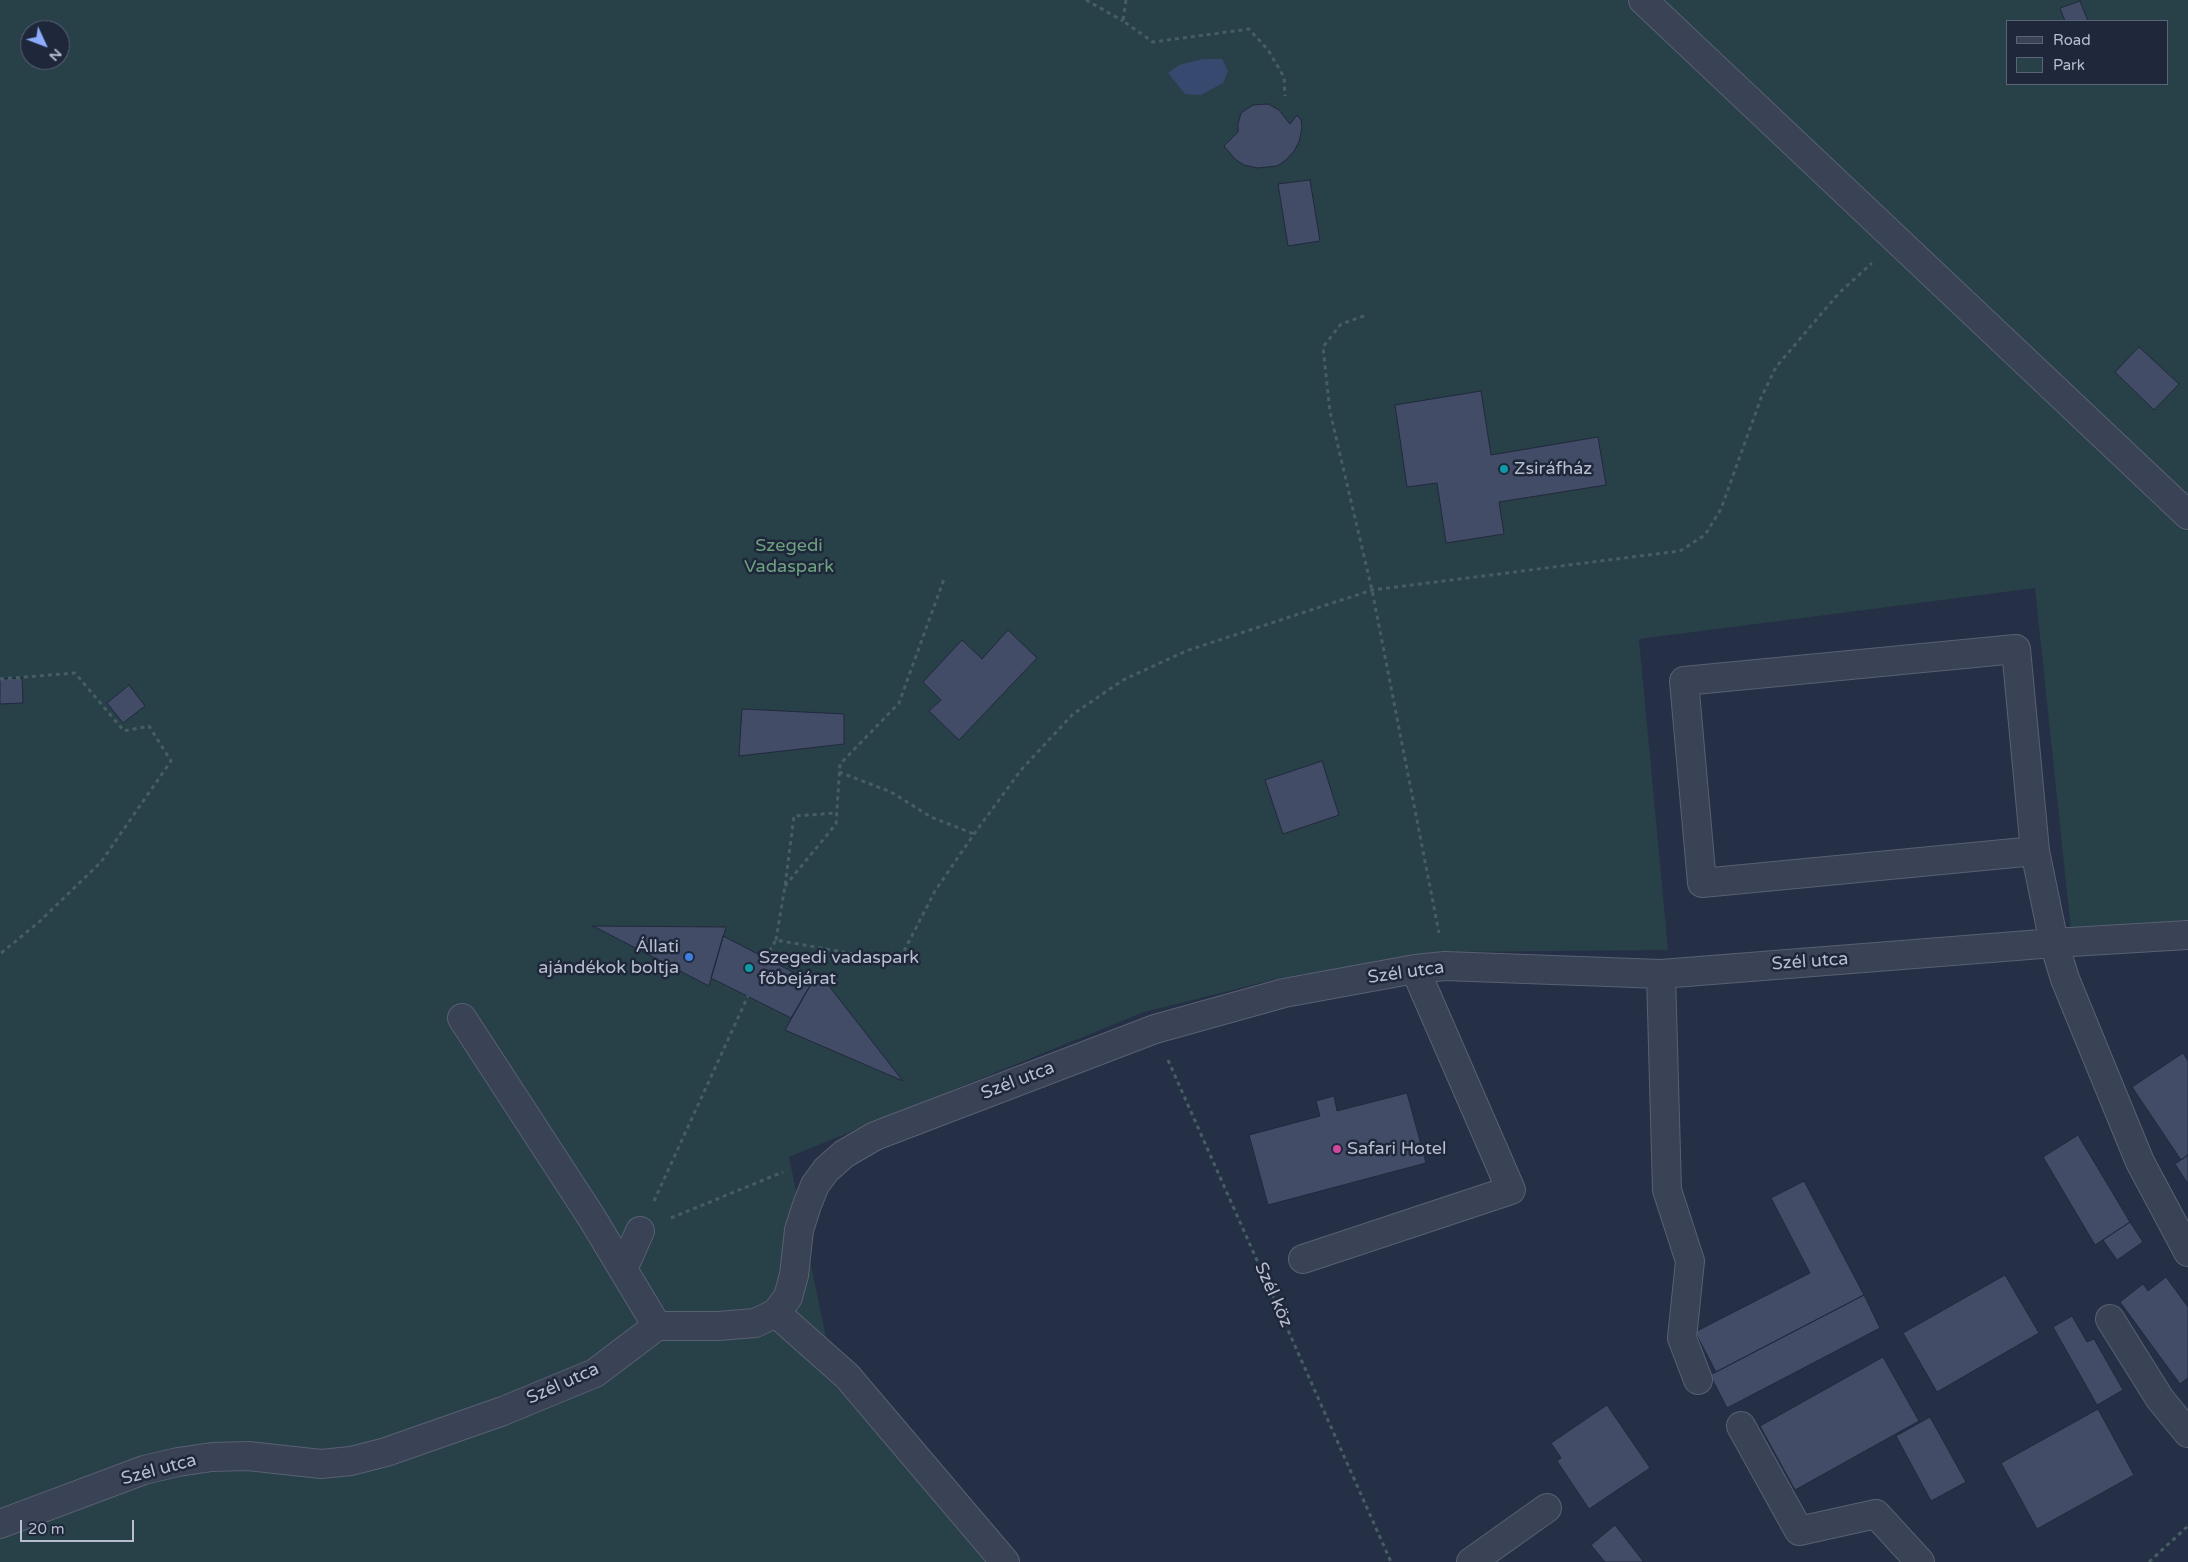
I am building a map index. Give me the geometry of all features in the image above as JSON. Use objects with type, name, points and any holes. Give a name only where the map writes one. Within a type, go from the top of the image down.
[{"type":"street","points":[[1643,0],[2188,515]]},
{"type":"street","points":[[2034,852],[1702,884],[1684,681],[2016,649],[2034,852],[2054,943],[2065,979],[2140,1162],[2188,1252]]},
{"type":"street","name":"Szél utca","points":[[776,1313],[788,1297],[794,1275],[799,1230],[815,1185],[826,1170],[844,1154],[875,1136],[1154,1029],[1284,992],[1415,969],[1445,966],[1661,974],[2054,943],[2188,935]]},
{"type":"street","points":[[1303,1259],[1511,1190],[1415,969]]},
{"type":"street","points":[[1661,974],[1667,1190],[1690,1261],[1682,1338],[1698,1380]]},
{"type":"street","points":[[462,1018],[624,1267],[657,1326],[718,1326],[755,1323],[776,1313],[848,1376],[1005,1562]]},
{"type":"street","points":[[624,1267],[640,1231]]},
{"type":"street","points":[[2110,1319],[2160,1400],[2188,1433]]},
{"type":"street","name":"Szél utca","points":[[0,1524],[144,1470],[178,1462],[212,1457],[248,1456],[321,1464],[351,1461],[386,1452],[503,1410],[595,1373],[657,1326]]},
{"type":"street","points":[[1741,1426],[1799,1531],[1876,1514],[1920,1562]]},
{"type":"street","points":[[1471,1562],[1547,1508]]},
{"type":"path","points":[[1086,0],[1123,21],[1153,42],[1249,29],[1268,50],[1284,77],[1285,96]]},
{"type":"path","points":[[1123,21],[1126,0]]},
{"type":"path","points":[[776,940],[866,956],[902,953],[935,891],[974,834],[1021,770],[1072,714],[1123,680],[1186,651],[1372,590],[1680,551],[1705,536],[1721,509],[1760,398],[1776,367],[1838,293],[1897,240]]},
{"type":"path","points":[[1364,316],[1341,324],[1323,347],[1330,412],[1372,590],[1445,966]]},
{"type":"path","points":[[785,886],[836,824],[840,764],[899,703],[944,579]]},
{"type":"path","points":[[0,679],[76,673],[124,731],[149,726],[171,761],[101,862],[39,922],[0,954]]},
{"type":"path","points":[[840,772],[891,792],[932,817],[974,834]]},
{"type":"path","points":[[765,958],[776,940],[794,816],[837,813]]},
{"type":"path","points":[[640,1231],[748,996]]},
{"type":"path","name":"Szél köz","points":[[1154,1029],[1391,1562]]},
{"type":"path","points":[[640,1231],[786,1170]]},
{"type":"path","points":[[2149,1562],[2188,1526]]},
{"type":"green space","name":"Szegedi Vadaspark","points":[[0,0],[2188,0],[2188,922],[2071,930],[2035,588],[1639,639],[1668,950],[1442,952],[1280,978],[1144,1012],[789,1157],[836,1387],[990,1562],[0,1562]]},
{"type":"water","points":[[1203,59],[1222,59],[1228,71],[1223,83],[1201,95],[1185,94],[1168,73],[1179,65]]},
{"type":"building","points":[[2080,1],[2088,20],[2065,20],[2060,8]]},
{"type":"building","points":[[1268,104],[1279,110],[1290,124],[1297,115],[1301,120],[1302,128],[1299,142],[1286,160],[1277,166],[1258,168],[1244,165],[1235,159],[1224,146],[1238,132],[1241,113],[1253,105]]},
{"type":"building","points":[[1310,180],[1320,241],[1288,246],[1278,184]]},
{"type":"building","points":[[2139,347],[2179,384],[2154,410],[2115,372]]},
{"type":"building","name":"Zsiráfház","points":[[1481,391],[1491,455],[1598,437],[1606,485],[1499,502],[1504,534],[1446,543],[1437,483],[1407,487],[1395,405]]},
{"type":"building","points":[[1008,630],[1037,658],[959,740],[929,711],[941,700],[923,682],[962,640],[982,659]]},
{"type":"building","points":[[22,678],[23,703],[0,704],[0,679]]},
{"type":"building","points":[[129,685],[145,706],[123,723],[107,703]]},
{"type":"building","points":[[742,709],[844,714],[844,744],[739,756]]},
{"type":"building","points":[[1322,761],[1339,815],[1283,834],[1265,780]]},
{"type":"building","points":[[593,926],[726,927],[709,986]]},
{"type":"building","name":"Szegedi vadaspark főbejárat","points":[[723,936],[812,982],[791,1018],[711,978]]},
{"type":"building","points":[[818,972],[903,1081],[785,1030]]},
{"type":"building","points":[[2183,1053],[2188,1061],[2188,1155],[2181,1160],[2132,1087]]},
{"type":"building","name":"Safari Hotel","points":[[1407,1093],[1426,1163],[1268,1205],[1249,1135],[1320,1116],[1316,1101],[1334,1096],[1337,1111]]},
{"type":"building","points":[[2078,1135],[2130,1222],[2095,1245],[2043,1157]]},
{"type":"building","points":[[2188,1155],[2188,1184],[2175,1164]]},
{"type":"building","points":[[1804,1181],[1864,1295],[1716,1372],[1695,1332],[1810,1273],[1771,1198]]},
{"type":"building","points":[[2130,1222],[2143,1242],[2117,1260],[2103,1240]]},
{"type":"building","points":[[2005,1275],[2039,1333],[1937,1392],[1903,1333]]},
{"type":"building","points":[[2166,1277],[2188,1307],[2188,1378],[2180,1384],[2120,1302],[2143,1284],[2148,1291]]},
{"type":"building","points":[[1864,1295],[1880,1328],[1727,1408],[1710,1375]]},
{"type":"building","points":[[2072,1316],[2087,1342],[2094,1339],[2123,1390],[2097,1405],[2053,1327]]},
{"type":"building","points":[[1883,1357],[1919,1421],[1795,1490],[1760,1426]]},
{"type":"building","points":[[1607,1405],[1650,1468],[1589,1509],[1557,1461],[1561,1458],[1551,1443]]},
{"type":"building","points":[[2098,1409],[2134,1475],[2037,1529],[2001,1463]]},
{"type":"building","points":[[1930,1417],[1966,1482],[1931,1501],[1896,1436]]},
{"type":"building","points":[[1615,1525],[1642,1562],[1605,1562],[1591,1545]]},
{"type":"place","name":"Zsiráfház","points":[[1504,469]]},
{"type":"place","name":"Állati ajándékok boltja","points":[[689,957]]},
{"type":"place","name":"Szegedi vadaspark főbejárat","points":[[749,968]]},
{"type":"place","name":"Safari Hotel","points":[[1337,1149]]}]
